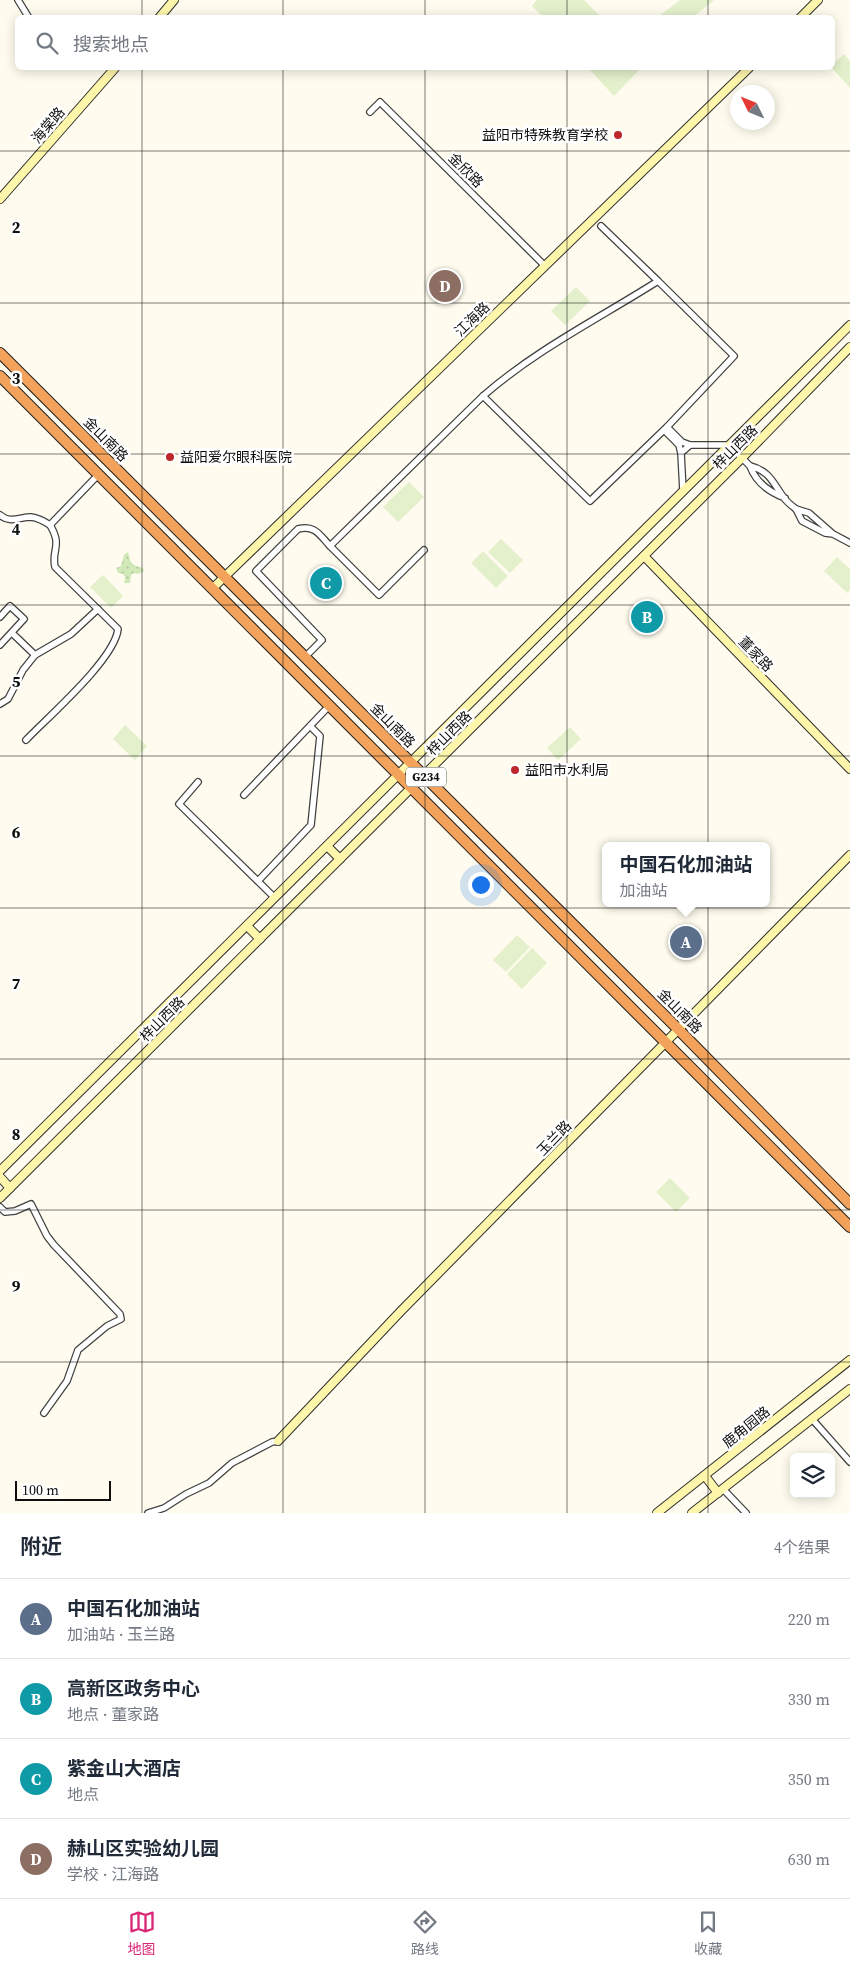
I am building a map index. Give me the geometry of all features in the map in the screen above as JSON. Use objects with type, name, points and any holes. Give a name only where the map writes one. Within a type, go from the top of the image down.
[{"type":"highway","name":"金山南路","points":[[0,353],[849,1201]]},
{"type":"highway","name":"G234","points":[[0,376],[850,1227]]},
{"type":"highway","points":[[730,1105],[742,1093]]},
{"type":"street","points":[[18,0],[27,15]]},
{"type":"street","points":[[162,15],[174,0]]},
{"type":"street","points":[[803,15],[818,0]]},
{"type":"street","name":"海棠路","points":[[0,199],[113,70]]},
{"type":"street","name":"江海路","points":[[213,588],[747,70]]},
{"type":"street","name":"金欣路","points":[[370,112],[380,102],[545,266]]},
{"type":"street","points":[[483,396],[590,501],[665,428],[734,356],[601,226]]},
{"type":"street","points":[[330,546],[483,396],[507,375],[536,354],[658,281]]},
{"type":"street","name":"梓山西路","points":[[0,1171],[850,324]]},
{"type":"street","name":"梓山西路","points":[[0,1198],[850,348]]},
{"type":"street","points":[[665,428],[682,442],[690,445],[729,445],[750,466],[754,476],[770,492],[784,498],[796,509],[802,521],[825,533],[834,534]]},
{"type":"street","points":[[665,428],[679,445],[683,491]]},
{"type":"street","points":[[681,453],[690,445]]},
{"type":"street","points":[[750,466],[761,469],[777,484],[784,498]]},
{"type":"street","points":[[50,525],[99,474]]},
{"type":"street","points":[[796,509],[808,513],[834,534],[850,542]]},
{"type":"street","points":[[0,515],[11,521],[29,517],[40,519],[50,525],[56,534],[57,544],[53,560],[55,566],[118,629],[117,637],[111,650],[101,664],[26,740]]},
{"type":"street","points":[[305,657],[322,640],[256,571],[298,529],[308,527],[314,529],[379,595],[424,550]]},
{"type":"street","name":"董家路","points":[[644,556],[850,769]]},
{"type":"street","points":[[0,617],[10,606],[24,619],[0,645]]},
{"type":"street","points":[[0,704],[8,699],[23,670],[35,655],[71,634],[98,609]]},
{"type":"street","points":[[12,633],[35,655]]},
{"type":"street","points":[[244,795],[330,706]]},
{"type":"street","points":[[258,881],[311,826],[320,736],[310,726]]},
{"type":"street","points":[[198,782],[179,804],[275,898]]},
{"type":"street","points":[[327,846],[340,860]]},
{"type":"street","name":"玉兰路","points":[[278,1441],[401,1311],[850,854]]},
{"type":"street","points":[[247,926],[260,939]]},
{"type":"street","points":[[0,1177],[10,1188]]},
{"type":"street","points":[[0,1208],[5,1212],[15,1211],[31,1204],[47,1236],[54,1245],[110,1301],[120,1314],[121,1319],[107,1326],[78,1350],[67,1381],[44,1413]]},
{"type":"street","name":"鹿角园路","points":[[657,1513],[850,1360]]},
{"type":"street","points":[[692,1513],[850,1389]]},
{"type":"street","points":[[812,1419],[850,1462]]},
{"type":"street","points":[[148,1513],[164,1508],[186,1494],[209,1483],[232,1462],[272,1442],[278,1441]]},
{"type":"street","points":[[705,1476],[746,1513]]},
{"type":"green space","points":[[537,0],[584,0],[599,15],[541,15],[532,6]]},
{"type":"green space","points":[[680,0],[714,0],[695,15],[661,15]]},
{"type":"green space","points":[[844,54],[850,61],[850,88],[834,70],[835,62]]},
{"type":"green space","points":[[590,70],[639,70],[614,96]]},
{"type":"green space","points":[[576,287],[590,301],[565,325],[551,311]]},
{"type":"green space","points":[[409,482],[424,497],[398,522],[383,507]]},
{"type":"green space","points":[[501,539],[523,560],[510,573],[488,552]]},
{"type":"green space","points":[[483,551],[508,576],[496,588],[471,563]]},
{"type":"green space","points":[[128,552],[132,563],[143,568],[144,571],[138,574],[134,573],[131,575],[130,583],[124,583],[125,577],[123,574],[118,573],[116,568],[121,566],[124,555]]},
{"type":"green space","points":[[837,557],[850,569],[850,590],[847,593],[824,571]]},
{"type":"green space","points":[[103,575],[123,596],[111,608],[90,587]]},
{"type":"green space","points":[[125,725],[147,746],[135,760],[113,739]]},
{"type":"green space","points":[[570,727],[581,739],[558,760],[547,748]]},
{"type":"green space","points":[[517,935],[530,947],[506,972],[493,960]]},
{"type":"green space","points":[[532,948],[547,963],[522,989],[507,974]]},
{"type":"green space","points":[[670,1178],[690,1198],[676,1212],[656,1192]]},
{"type":"place","name":"益阳市特殊教育学校","points":[[618,135]]},
{"type":"place","name":"赫山区实验幼儿园","points":[[445,286]]},
{"type":"place","name":"益阳爱尔眼科医院","points":[[170,457]]},
{"type":"place","name":"紫金山大酒店","points":[[326,583]]},
{"type":"place","name":"高新区政务中心","points":[[647,617]]},
{"type":"place","name":"益阳市水利局","points":[[515,770]]},
{"type":"place","name":"中国石化加油站","points":[[686,942]]}]
